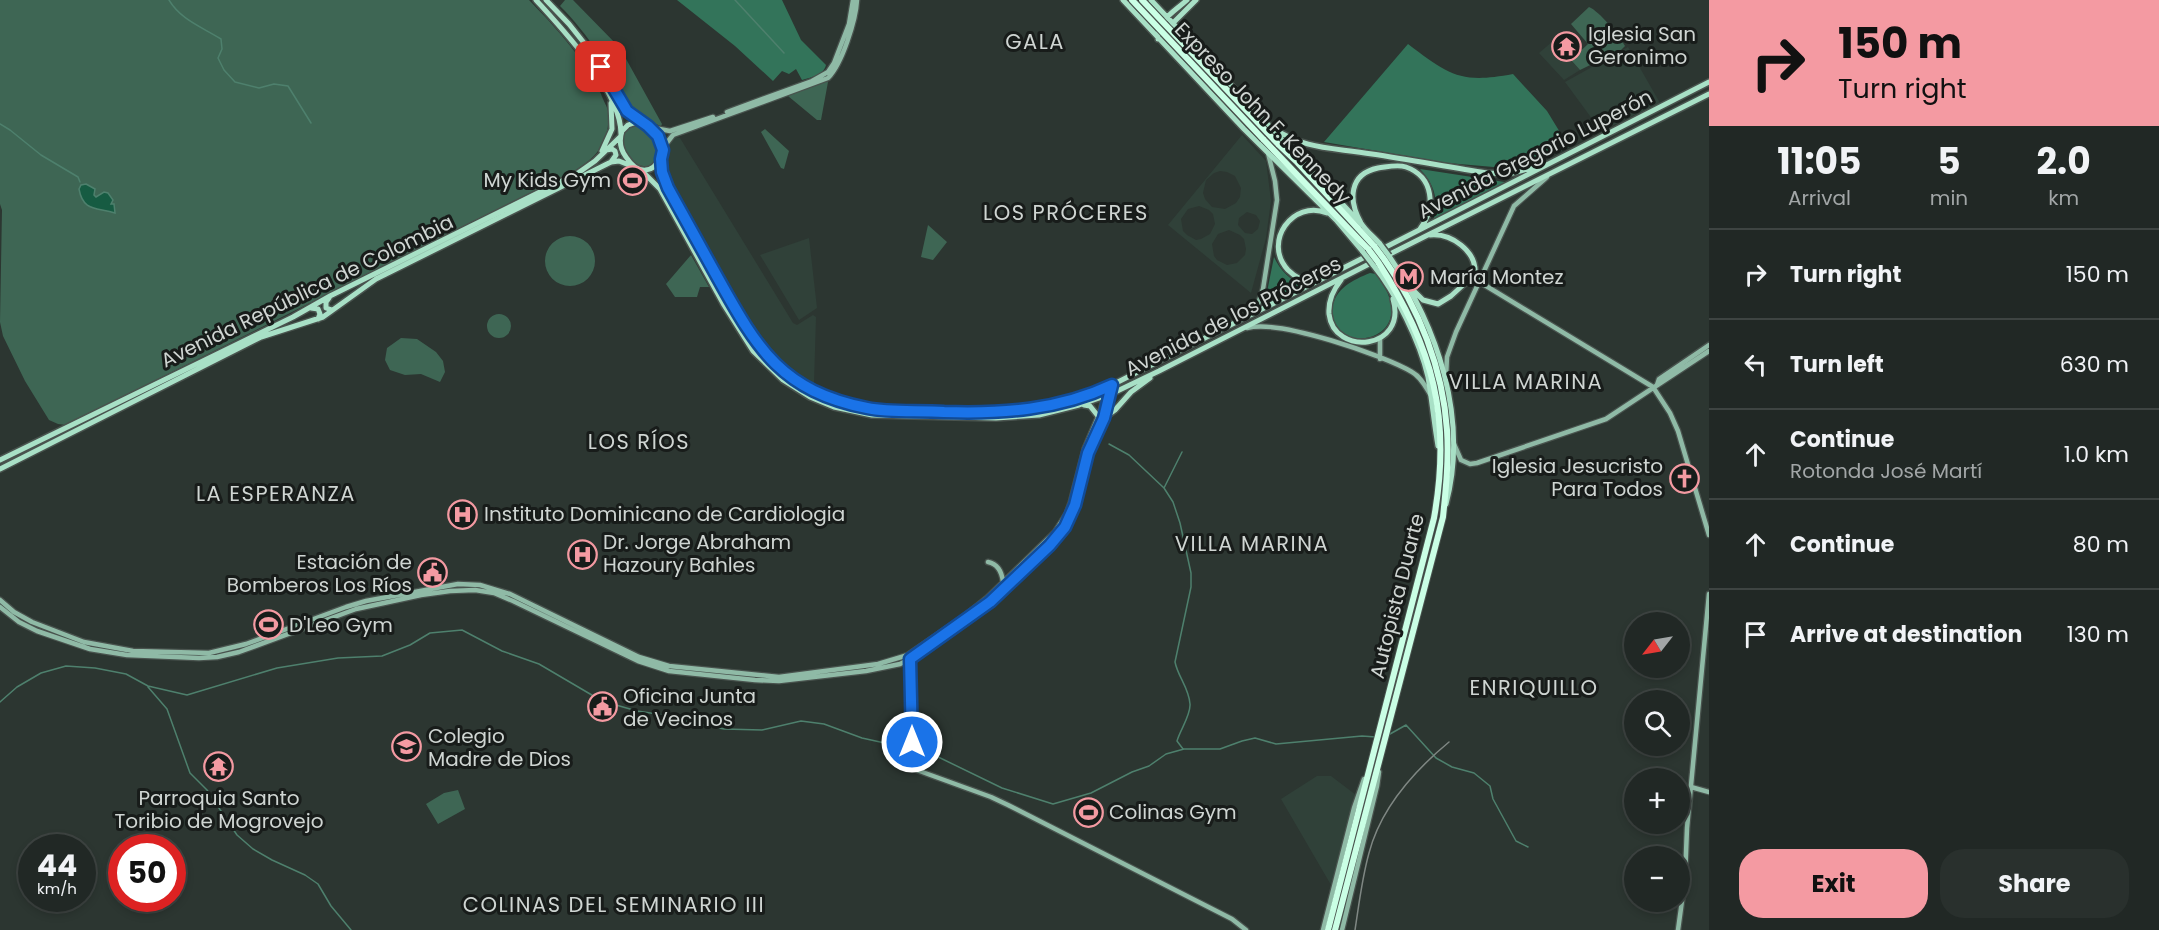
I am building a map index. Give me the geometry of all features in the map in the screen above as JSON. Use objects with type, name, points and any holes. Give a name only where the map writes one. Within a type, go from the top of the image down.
[{"type":"highway","name":"Expreso John F. Kennedy","points":[[1132,0],[1263,139],[1373,249]]},
{"type":"highway","name":"Expreso John F. Kennedy","points":[[1142,0],[1296,161],[1373,249]]},
{"type":"highway","points":[[1373,249],[1382,260],[1420,330]]},
{"type":"highway","points":[[1401,308],[1420,330]]},
{"type":"highway","name":"Autopista Duarte","points":[[1380,747],[1379,735],[1434,518],[1441,463],[1440,423],[1436,394],[1420,330]]},
{"type":"highway","name":"Autopista Duarte","points":[[1380,747],[1388,732],[1443,517],[1447,471],[1447,430],[1437,371],[1420,330]]},
{"type":"highway","points":[[1328,930],[1334,922],[1380,758],[1380,747]]},
{"type":"highway","points":[[1335,930],[1334,922],[1369,766],[1380,747]]},
{"type":"main road","points":[[536,0],[586,58],[618,113],[620,144],[623,153],[629,162],[640,169]]},
{"type":"main road","points":[[546,0],[592,53],[629,112],[658,136],[662,145],[661,157]]},
{"type":"main road","points":[[611,162],[619,161],[640,169],[653,168],[673,135],[824,80],[832,70],[855,0]]},
{"type":"main road","points":[[1123,0],[1268,153],[1333,217],[1373,249],[1382,260],[1396,317],[1390,329],[1380,338],[1357,342],[1335,331],[1329,310],[1331,297],[1343,278]]},
{"type":"main road","points":[[1158,39],[1158,29],[1167,17],[1187,0]]},
{"type":"main road","points":[[1158,39],[1196,0]]},
{"type":"main road","points":[[1140,19],[1150,24],[1157,21],[1159,13],[1153,2]]},
{"type":"main road","points":[[1153,2],[1362,225]]},
{"type":"main road","points":[[1171,52],[1167,39],[1171,34],[1176,32],[1187,38]]},
{"type":"main road","points":[[621,136],[625,128],[632,123],[670,131],[680,129],[812,81],[832,70]]},
{"type":"main road","name":"Avenida Gregorio Luperón","points":[[1373,249],[1416,232],[1709,82]]},
{"type":"main road","name":"Avenida Gregorio Luperón","points":[[1382,260],[1709,94]]},
{"type":"main road","points":[[600,155],[612,129],[610,98]]},
{"type":"main road","points":[[618,113],[627,120],[630,117],[629,112]]},
{"type":"main road","points":[[1271,127],[1287,137],[1310,146],[1487,173],[1522,172],[1570,153]]},
{"type":"main road","name":"Avenida República de Colombia","points":[[0,460],[311,308],[330,296],[578,172],[621,136]]},
{"type":"main road","points":[[606,150],[612,149],[615,152],[616,155],[611,162]]},
{"type":"main road","points":[[1248,318],[1261,297],[1272,233],[1277,191],[1268,153]]},
{"type":"main road","name":"Avenida de los Próceres","points":[[661,157],[657,175],[670,205],[747,343],[783,380],[815,399],[846,410],[894,416],[996,418],[1039,415],[1079,405],[1111,394],[1382,260]]},
{"type":"main road","name":"Avenida República de Colombia","points":[[0,469],[261,337],[318,319],[376,279],[611,162]]},
{"type":"main road","points":[[1373,249],[1353,201],[1356,182],[1367,171],[1400,166],[1409,168],[1419,175],[1431,196],[1428,214],[1416,232]]},
{"type":"main road","name":"Avenida de los Próceres","points":[[640,169],[657,175],[668,188],[751,336],[782,370],[816,393],[869,408],[985,413],[1044,407],[1071,400],[1109,387],[1248,318],[1373,249]]},
{"type":"main road","points":[[1447,385],[1447,357],[1456,332],[1514,206],[1551,173]]},
{"type":"main road","points":[[1324,278],[1312,282],[1290,272],[1279,256],[1277,244],[1280,235],[1291,220],[1305,211],[1321,211],[1333,217]]},
{"type":"main road","points":[[1272,233],[1280,235]]},
{"type":"main road","points":[[1409,285],[1423,300],[1438,304],[1473,278],[1476,269],[1462,246],[1442,235],[1426,236]]},
{"type":"main road","name":"Autopista Duarte","points":[[1382,260],[1409,285],[1430,331],[1447,385],[1454,444],[1449,493],[1443,517]]},
{"type":"main road","points":[[1473,278],[1655,386],[1678,431],[1709,535]]},
{"type":"main road","name":"Autopista Duarte","points":[[1389,289],[1401,308],[1427,375],[1441,463]]},
{"type":"main road","points":[[330,296],[325,305],[327,309],[332,310]]},
{"type":"main road","points":[[311,308],[318,309],[320,314],[318,319]]},
{"type":"main road","points":[[1239,330],[1258,326],[1292,329],[1367,353],[1414,373],[1421,379],[1430,394]]},
{"type":"main road","points":[[1380,338],[1380,359]]},
{"type":"main road","points":[[1367,342],[1367,353]]},
{"type":"main road","points":[[1454,444],[1461,460],[1470,464],[1606,419],[1663,383],[1709,345]]},
{"type":"main road","points":[[1697,356],[1709,351]]},
{"type":"main road","points":[[1101,417],[1115,410],[1131,392],[1159,371]]},
{"type":"main road","points":[[0,600],[14,612],[32,622],[84,642],[133,651],[209,653],[237,648],[346,606],[458,584],[480,585],[510,594],[639,657],[669,666],[779,677],[878,664],[909,657],[962,618],[1047,541],[1061,524],[1071,502],[1086,453],[1111,394],[1109,387]]},
{"type":"main road","points":[[1101,417],[1104,397],[1109,387]]},
{"type":"main road","points":[[1079,405],[1090,406],[1101,417]]},
{"type":"main road","points":[[0,607],[37,631],[90,649],[127,655],[208,658],[239,652],[368,606],[450,591],[475,590],[494,593],[638,661],[669,671],[755,681],[779,681],[880,669],[909,657],[990,602],[1054,540],[1065,527],[1075,505],[1086,453]]},
{"type":"main road","points":[[988,562],[998,567],[1003,583]]},
{"type":"main road","points":[[1678,930],[1684,887],[1709,594]]},
{"type":"main road","points":[[909,657],[914,769],[991,796],[1232,919],[1246,930]]},
{"type":"main road","points":[[1342,930],[1377,786],[1380,758]]},
{"type":"main road","points":[[1323,930],[1354,808],[1369,766]]},
{"type":"main road","points":[[1691,787],[1709,792]]},
{"type":"shaded area","points":[[0,0],[529,0],[569,44],[587,68],[608,111],[607,131],[596,154],[574,171],[66,425],[58,424],[49,420],[25,381],[3,336],[0,322],[2,210],[0,204]]},
{"type":"shaded area","points":[[565,0],[573,0],[620,48],[662,124],[661,126],[649,121],[631,106],[589,40],[560,6]]},
{"type":"shaded area","points":[[677,0],[782,0],[801,40],[826,65],[816,76],[802,80],[796,69],[789,74],[782,71],[773,81],[735,46]]},
{"type":"shaded area","points":[[1589,7],[1598,13],[1625,46],[1580,70],[1571,60],[1588,44],[1571,24]]},
{"type":"shaded area","points":[[1553,41],[1580,70],[1564,80],[1539,53]]},
{"type":"shaded area","points":[[1408,44],[1445,70],[1456,74],[1480,78],[1513,74],[1547,111],[1569,147],[1529,164],[1505,168],[1448,163],[1324,142]]},
{"type":"shaded area","points":[[1628,47],[1660,103],[1601,131],[1565,82]]},
{"type":"shaded area","points":[[825,80],[828,82],[821,120],[817,120],[788,96],[790,92]]},
{"type":"shaded area","points":[[640,124],[653,133],[658,141],[659,157],[650,167],[636,165],[623,148],[623,136],[626,131]]},
{"type":"shaded area","points":[[765,129],[789,151],[784,169],[781,168],[761,132]]},
{"type":"shaded area","points":[[1242,135],[1266,161],[1271,201],[1266,238],[1251,293],[1168,225]],"holes":[[[1220,171],[1235,176],[1241,188],[1240,197],[1236,203],[1225,209],[1212,207],[1203,193],[1206,180]],[[1199,206],[1213,214],[1215,224],[1210,234],[1196,240],[1183,231],[1181,219],[1188,209]],[[1247,212],[1256,215],[1260,221],[1258,229],[1252,234],[1245,233],[1238,225],[1239,218]],[[1229,230],[1244,239],[1245,255],[1237,263],[1227,265],[1214,256],[1212,244],[1218,234]]]},
{"type":"shaded area","points":[[676,137],[680,138],[793,323],[797,325],[813,315],[816,317],[814,383],[811,384],[788,369],[764,345],[670,182],[666,173],[666,156],[670,141]]},
{"type":"shaded area","points":[[1420,169],[1511,183],[1433,222],[1436,207],[1434,193]]},
{"type":"shaded area","points":[[86,184],[95,189],[96,197],[104,192],[108,193],[113,200],[111,204],[114,204],[115,213],[92,207],[84,202],[79,189],[81,185]]},
{"type":"shaded area","points":[[928,225],[947,242],[933,260],[921,257]]},
{"type":"shaded area","points":[[565,236],[575,236],[588,243],[595,256],[595,266],[588,279],[575,286],[565,286],[556,282],[549,275],[545,266],[545,256],[549,247],[556,240]]},
{"type":"shaded area","points":[[809,238],[817,308],[799,320],[760,255]]},
{"type":"shaded area","points":[[691,255],[709,287],[700,287],[697,297],[675,297],[666,284]]},
{"type":"shaded area","points":[[1274,257],[1286,275],[1305,285],[1264,307]]},
{"type":"shaded area","points":[[1370,273],[1376,274],[1389,298],[1391,316],[1384,329],[1372,336],[1357,338],[1344,334],[1334,325],[1332,309],[1334,302],[1341,290]]},
{"type":"shaded area","points":[[499,314],[504,315],[510,321],[510,331],[504,337],[499,338],[494,337],[488,331],[487,326],[488,321],[494,315]]},
{"type":"shaded area","points":[[401,338],[417,339],[436,352],[443,361],[445,372],[440,382],[421,374],[405,375],[390,370],[385,360],[387,348]]},
{"type":"shaded area","points":[[1317,776],[1331,776],[1356,795],[1331,885],[1281,799]]},
{"type":"shaded area","points":[[458,790],[465,809],[438,824],[426,804],[444,793]]},
{"type":"waterway","points":[[169,0],[186,18],[221,39],[222,49],[218,58],[224,70],[235,82],[259,88],[274,84],[288,86],[311,123]]},
{"type":"waterway","points":[[735,0],[784,53]]},
{"type":"waterway","points":[[0,124],[41,155],[78,177],[80,182]]},
{"type":"waterway","points":[[1109,444],[1129,455],[1164,488],[1173,502],[1180,523],[1191,573],[1191,587],[1175,662],[1188,693],[1190,704],[1189,713],[1177,741],[1183,749]]},
{"type":"waterway","points":[[1164,488],[1182,452]]},
{"type":"waterway","points":[[0,702],[17,687],[41,673],[66,666],[95,668],[126,674],[148,686],[187,695],[277,668],[338,658],[382,656],[410,645],[430,633],[462,630],[502,651],[539,664],[602,701],[637,711],[724,729],[762,730],[801,721],[824,724],[862,738],[930,753],[1002,788],[1053,804],[1091,793],[1149,766],[1166,754],[1184,749],[1220,749],[1255,738],[1276,744],[1362,736],[1376,737]]},
{"type":"waterway","points":[[148,687],[167,709],[190,773],[207,790],[237,835],[253,849],[318,884],[331,906],[351,930]]},
{"type":"waterway","points":[[1390,734],[1406,725],[1436,758],[1452,767],[1474,773],[1490,786],[1493,799],[1516,841],[1528,847]]},
{"type":"railway","points":[[1355,930],[1361,891],[1374,836],[1400,791],[1423,765],[1449,742]]},
{"type":"place","name":"Iglesia San Geronimo","points":[[1567,46]]},
{"type":"place","name":"My Kids Gym","points":[[632,180]]},
{"type":"place","name":"María Montez","points":[[1409,277]]},
{"type":"place","name":"Iglesia Jesucristo Para Todos","points":[[1684,478]]},
{"type":"place","name":"Instituto Dominicano de Cardiologia","points":[[463,514]]},
{"type":"place","name":"Dr. Jorge Abraham Hazoury Bahles","points":[[582,554]]},
{"type":"place","name":"Estación de Bomberos Los Ríos","points":[[433,573]]},
{"type":"place","name":"D'Leo Gym","points":[[268,625]]},
{"type":"place","name":"Oficina Junta de Vecinos","points":[[602,707]]},
{"type":"place","name":"Colegio Madre de Dios","points":[[407,747]]},
{"type":"place","name":"Parroquia Santo Toribio de Mogrovejo","points":[[219,767]]},
{"type":"place","name":"Colinas Gym","points":[[1088,812]]},
{"type":"district","name":"GALA","points":[[1035,42]]},
{"type":"district","name":"LOS PRÓCERES","points":[[1066,213]]},
{"type":"district","name":"VILLA MARINA","points":[[1526,382]]},
{"type":"district","name":"LOS RÍOS","points":[[639,442]]},
{"type":"district","name":"LA ESPERANZA","points":[[276,494]]},
{"type":"district","name":"VILLA MARINA","points":[[1252,544]]},
{"type":"district","name":"ENRIQUILLO","points":[[1534,688]]},
{"type":"district","name":"COLINAS DEL SEMINARIO III","points":[[614,905]]},
{"type":"route","points":[[601,67],[627,111],[658,136],[663,150],[662,172],[668,188],[751,336],[782,370],[816,393],[869,408],[985,413],[1044,407],[1112,385],[1104,418],[1093,439],[1075,505],[1065,527],[1050,545],[990,602],[910,659],[912,742]]}]
